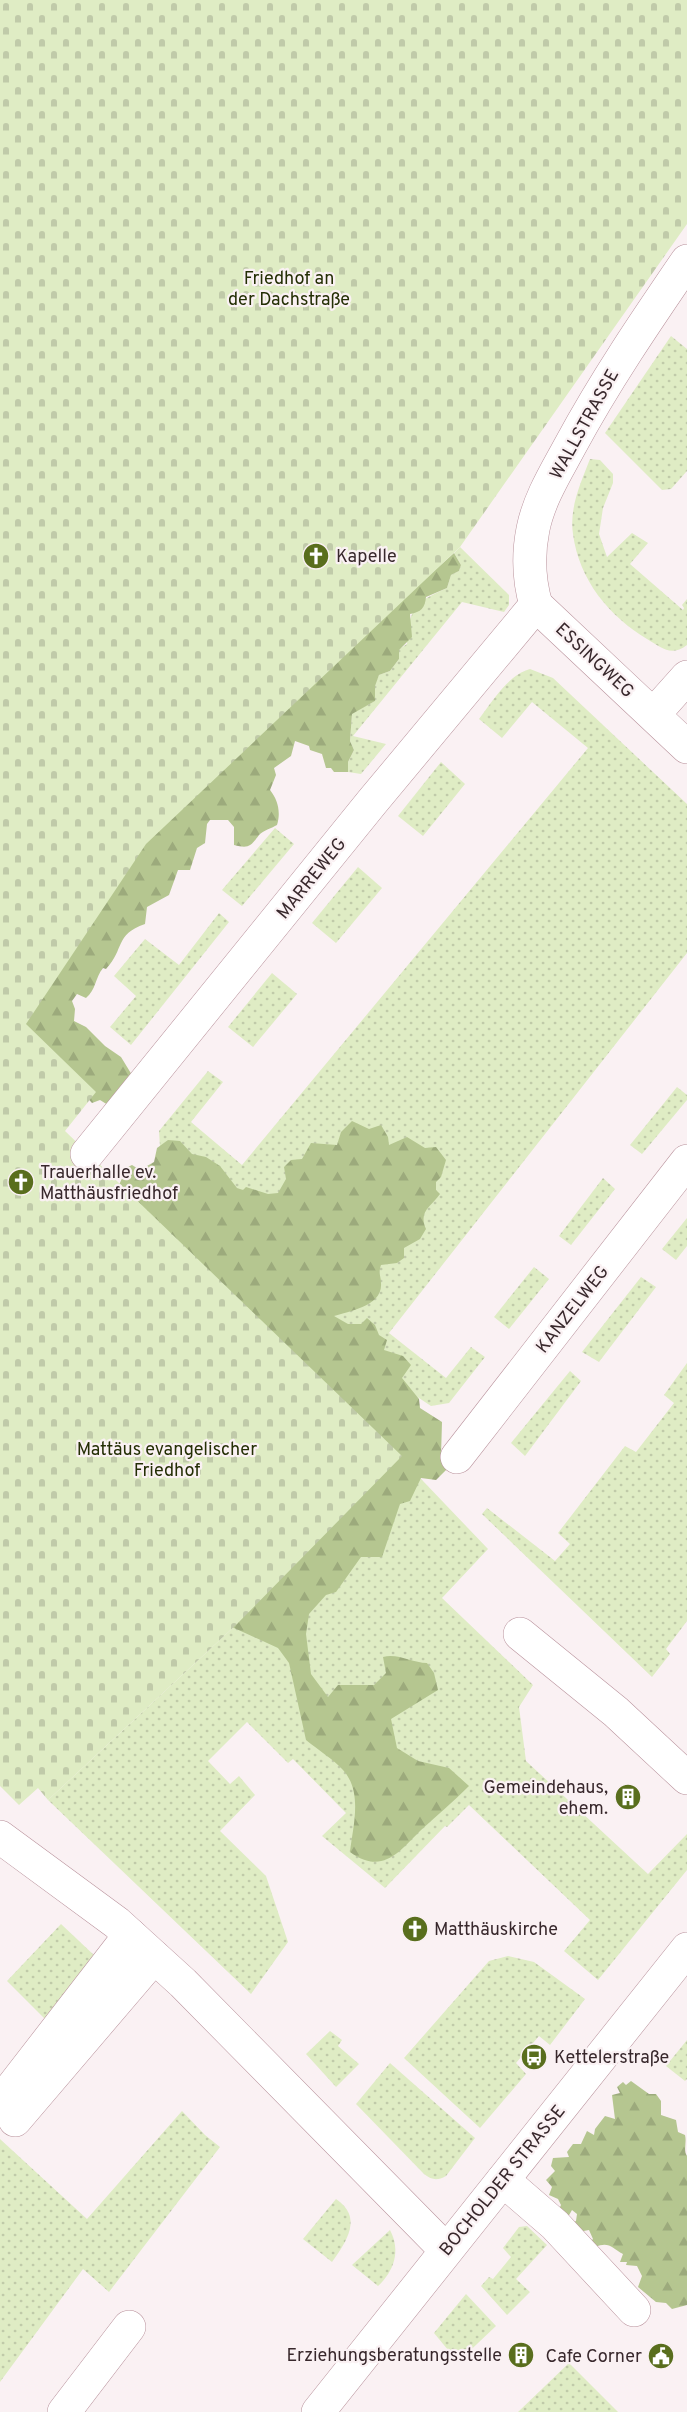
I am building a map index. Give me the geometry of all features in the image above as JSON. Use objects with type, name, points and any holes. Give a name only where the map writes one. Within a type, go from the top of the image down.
[{"type":"street","name":"WALLSTRASSE","points":[[536,605],[531,582],[531,541],[546,492],[601,390],[687,261]]},
{"type":"street","name":"ESSINGWEG","points":[[536,605],[687,747]]},
{"type":"street","name":"MARREWEG","points":[[87,1154],[372,802],[536,605]]},
{"type":"street","points":[[654,714],[687,677]]},
{"type":"street","name":"KANZELWEG","points":[[457,1457],[687,1161]]},
{"type":"street","points":[[520,1634],[616,1712],[687,1778]]},
{"type":"street","points":[[0,1837],[130,1935],[154,1957],[446,2250]]},
{"type":"street","points":[[8,2111],[130,1935]]},
{"type":"street","name":"BOCHOLDER STRASSE","points":[[318,2412],[687,1949]]},
{"type":"street","points":[[8,2111],[154,1957]]},
{"type":"street","points":[[503,2180],[555,2225],[634,2310]]},
{"type":"street","points":[[64,2412],[129,2327]]},
{"type":"green space","name":"Friedhof an der Dachstraße","points":[[0,0],[687,0],[687,224],[460,547],[146,844],[26,1024],[96,1092],[65,1131],[402,1456],[237,1624],[48,1800],[38,1788],[19,1805],[0,1786]]},
{"type":"green space","points":[[671,336],[687,349],[687,471],[671,489],[662,490],[605,433]]},
{"type":"green space","points":[[590,459],[600,460],[613,474],[613,483],[603,508],[599,534],[607,557],[632,533],[648,543],[630,564],[683,610],[682,605],[687,599],[687,645],[681,649],[667,650],[633,630],[608,608],[582,567],[576,551],[572,524],[577,495]]},
{"type":"green space","points":[[460,547],[509,595],[509,605],[504,612],[462,602],[353,736],[386,744],[361,774],[348,772],[348,762],[354,750],[350,741],[352,713],[375,701],[374,686],[379,675],[390,671],[399,659],[398,650],[407,644],[410,622],[415,608],[427,598],[447,588],[451,575],[459,571],[461,565],[454,553]]},
{"type":"green space","points":[[454,553],[461,565],[459,571],[451,575],[447,588],[426,597],[422,609],[410,614],[412,637],[399,650],[399,659],[390,671],[379,675],[375,686],[375,701],[352,714],[350,741],[354,750],[348,762],[348,772],[334,772],[331,768],[326,768],[322,754],[295,741],[291,756],[274,768],[276,775],[270,790],[278,806],[277,825],[261,833],[249,846],[243,847],[234,845],[234,827],[228,820],[210,820],[207,824],[205,843],[197,848],[190,870],[178,870],[169,895],[147,907],[145,924],[135,928],[124,938],[112,962],[100,972],[89,995],[86,998],[77,994],[72,1001],[75,1009],[74,1021],[86,1027],[105,1046],[121,1057],[132,1075],[108,1105],[100,1100],[92,1103],[22,1026],[129,842],[140,835]]},
{"type":"green space","points":[[530,669],[553,678],[687,804],[687,953],[389,1333],[446,1378],[471,1347],[485,1357],[449,1403],[431,1406],[413,1394],[160,1147],[159,1131],[208,1071],[223,1082],[191,1122],[242,1165],[588,748],[532,702],[502,738],[479,719],[508,683]]},
{"type":"green space","points":[[441,762],[465,784],[423,836],[398,816]]},
{"type":"green space","points":[[275,828],[294,844],[242,906],[222,890]]},
{"type":"green space","points":[[358,867],[382,888],[336,943],[312,923]]},
{"type":"green space","points":[[219,913],[229,922],[131,1045],[110,1027],[136,996],[114,976],[145,939],[179,965]]},
{"type":"green space","points":[[272,973],[297,994],[253,1047],[228,1027]]},
{"type":"green space","points":[[677,1087],[687,1095],[687,1100],[642,1154],[630,1145]]},
{"type":"green space","points":[[352,1121],[369,1129],[381,1125],[388,1137],[389,1145],[407,1137],[425,1148],[436,1147],[446,1160],[441,1177],[436,1182],[436,1190],[440,1194],[425,1213],[426,1229],[420,1239],[404,1248],[404,1258],[397,1263],[381,1265],[380,1291],[377,1297],[364,1306],[334,1316],[348,1324],[361,1324],[367,1318],[375,1325],[379,1335],[387,1340],[384,1350],[403,1356],[411,1365],[402,1378],[419,1399],[420,1408],[442,1422],[441,1456],[448,1468],[436,1480],[421,1478],[410,1501],[400,1504],[382,1557],[361,1557],[336,1592],[326,1595],[309,1614],[306,1634],[311,1674],[328,1697],[338,1685],[374,1685],[386,1673],[383,1657],[394,1656],[427,1663],[434,1673],[438,1690],[391,1719],[397,1748],[418,1761],[449,1768],[469,1786],[397,1853],[389,1858],[371,1862],[350,1852],[355,1810],[353,1788],[343,1770],[306,1740],[289,1663],[278,1648],[221,1622],[117,1190],[122,1178],[119,1171],[132,1165],[140,1170],[154,1162],[157,1148],[168,1140],[180,1141],[192,1154],[206,1157],[220,1166],[237,1188],[243,1190],[246,1187],[268,1194],[278,1193],[286,1179],[284,1167],[291,1160],[302,1159],[311,1143],[337,1145],[341,1132]]},
{"type":"green space","points":[[603,1178],[615,1189],[571,1245],[559,1236]]},
{"type":"green space","points":[[687,1218],[687,1246],[676,1260],[662,1249]]},
{"type":"green space","points":[[534,1267],[549,1279],[509,1329],[494,1317]]},
{"type":"green space","points":[[641,1277],[656,1287],[599,1362],[582,1352]]},
{"type":"green space","points":[[687,1363],[687,1621],[666,1649],[670,1654],[652,1677],[482,1514],[487,1508],[555,1561],[570,1544],[558,1533],[625,1446],[636,1452],[674,1403],[664,1395]]},
{"type":"green space","points":[[570,1371],[581,1381],[525,1456],[511,1443]]},
{"type":"green space","points":[[402,1459],[488,1549],[442,1598],[533,1685],[519,1707],[526,1761],[648,1874],[687,1834],[687,1870],[598,1980],[564,1951],[590,1920],[469,1805],[447,1827],[445,1826],[385,1888],[322,1836],[346,1813],[293,1759],[288,1763],[247,1722],[208,1761],[230,1784],[239,1776],[255,1795],[220,1831],[266,1876],[288,1942],[251,1994],[48,1800],[237,1624]]},
{"type":"green space","points":[[61,1924],[96,1957],[48,2022],[7,1981]]},
{"type":"green space","points":[[508,1956],[534,1962],[585,1999],[550,2045],[539,2036],[516,2063],[526,2074],[480,2128],[404,2058],[489,1961]]},
{"type":"green space","points":[[330,2031],[342,2040],[338,2046],[359,2064],[336,2087],[306,2054]]},
{"type":"green space","points":[[687,2040],[687,2079],[685,2081],[666,2066]]},
{"type":"green space","points":[[390,2063],[475,2138],[443,2178],[430,2178],[424,2174],[356,2104]]},
{"type":"green space","points":[[631,2081],[649,2094],[656,2094],[661,2101],[661,2115],[676,2120],[678,2132],[685,2135],[687,2305],[672,2309],[666,2303],[656,2302],[638,2287],[642,2276],[637,2266],[620,2262],[623,2254],[607,2245],[595,2247],[589,2243],[593,2239],[589,2230],[578,2232],[572,2223],[576,2221],[577,2214],[572,2210],[568,2217],[558,2211],[561,2205],[558,2199],[549,2195],[552,2187],[546,2180],[555,2171],[551,2166],[553,2158],[569,2157],[567,2152],[573,2144],[581,2144],[587,2131],[594,2135],[595,2129],[605,2116],[615,2119],[612,2095],[620,2093],[617,2087],[623,2082],[626,2085]]},
{"type":"green space","points":[[182,2111],[220,2147],[109,2292],[83,2269],[0,2382],[0,2139],[87,2219]]},
{"type":"green space","points":[[336,2199],[349,2213],[351,2221],[347,2238],[332,2262],[303,2239]]},
{"type":"green space","points":[[527,2226],[547,2245],[516,2279],[530,2292],[507,2315],[481,2286],[489,2277],[493,2279],[511,2257],[503,2248],[519,2227]]},
{"type":"green space","points":[[390,2230],[395,2246],[394,2260],[388,2274],[378,2286],[352,2265]]},
{"type":"green space","points":[[466,2294],[496,2326],[458,2362],[434,2333]]},
{"type":"green space","points":[[569,2363],[618,2412],[518,2412]]},
{"type":"place","name":"Kapelle","points":[[316,556]]},
{"type":"place","name":"Trauerhalle ev. Matthäusfriedhof","points":[[21,1182]]},
{"type":"place","name":"Gemeindehaus, ehem.","points":[[628,1797]]},
{"type":"place","name":"Matthäuskirche","points":[[415,1929]]},
{"type":"place","name":"Kettelerstraße","points":[[534,2057]]},
{"type":"place","name":"Erziehungsberatungsstelle","points":[[521,2355]]},
{"type":"place","name":"Cafe Corner","points":[[661,2356]]},
{"type":"park label","name":"Mattäus evangelischer Friedhof","points":[[167,1459]]}]
